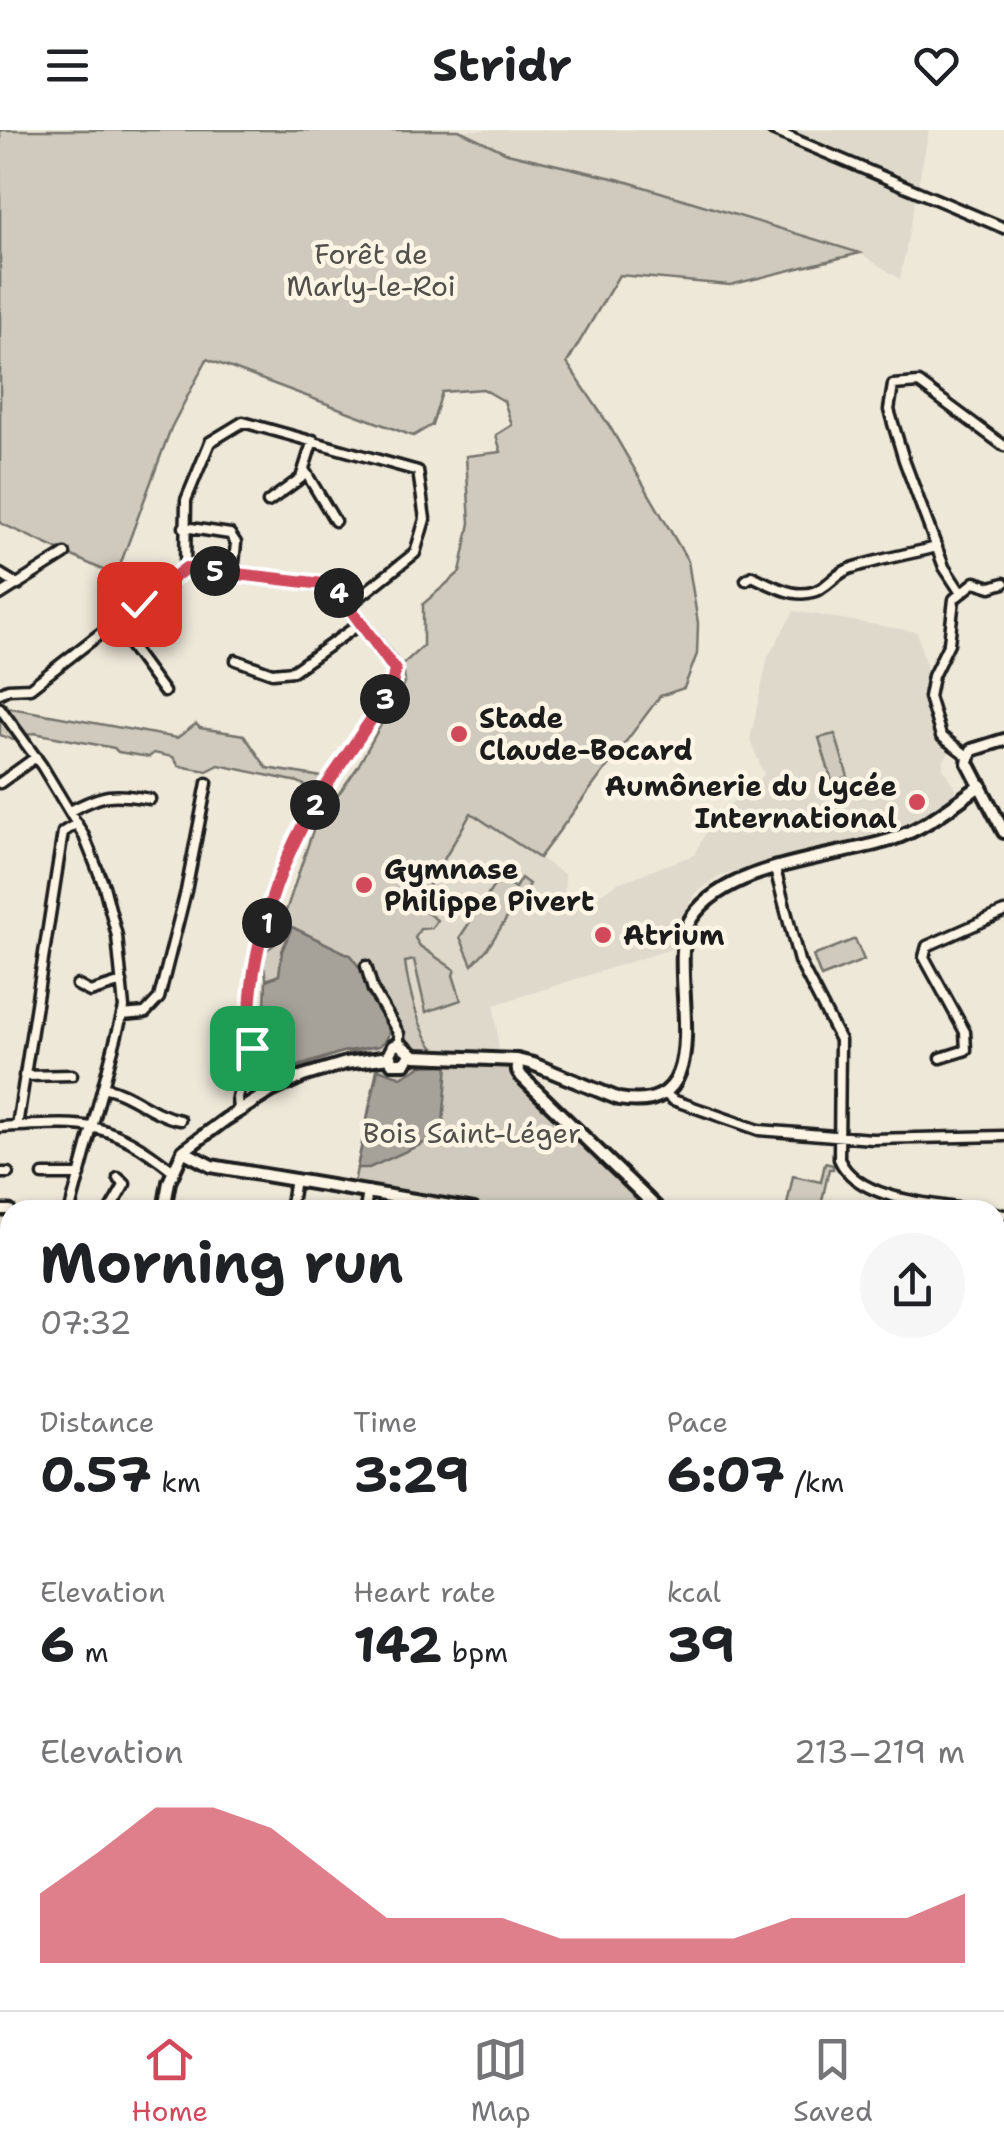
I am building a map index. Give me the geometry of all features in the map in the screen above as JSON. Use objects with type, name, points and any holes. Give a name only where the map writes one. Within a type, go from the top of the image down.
[{"type":"street","points":[[772,130],[1004,228]]},
{"type":"street","points":[[961,593],[944,566],[904,460],[889,410],[893,385],[920,383],[1004,446]]},
{"type":"street","points":[[186,568],[186,500],[210,442],[243,422],[418,472],[425,519],[415,554],[348,606]]},
{"type":"street","points":[[268,502],[306,471],[312,440]]},
{"type":"street","points":[[306,471],[336,521]]},
{"type":"street","points":[[184,527],[230,534],[236,543],[233,573]]},
{"type":"street","points":[[746,580],[752,576],[778,590],[808,593],[818,591],[848,569],[937,547]]},
{"type":"street","points":[[0,596],[64,554]]},
{"type":"street","points":[[0,694],[30,688],[186,568],[335,588],[390,660],[395,681],[317,801],[271,901],[251,996],[252,1043],[261,1097]]},
{"type":"street","points":[[0,574],[18,584]]},
{"type":"street","points":[[1004,583],[990,586],[975,582],[954,599],[949,643],[932,676],[929,696],[940,736],[969,757],[1004,832]]},
{"type":"street","points":[[236,660],[272,673],[293,670],[361,623]]},
{"type":"street","points":[[114,624],[164,692]]},
{"type":"street","points":[[0,708],[77,822],[109,902],[122,982],[122,1015],[73,1200]]},
{"type":"street","points":[[0,728],[11,723]]},
{"type":"street","points":[[969,757],[972,750],[1004,740]]},
{"type":"street","points":[[0,783],[36,757]]},
{"type":"street","points":[[122,1015],[145,1013],[159,998],[186,891],[207,783]]},
{"type":"street","points":[[410,1055],[518,1060],[619,1099],[646,1101],[664,1093],[680,1066],[686,1035],[688,1010],[681,952],[689,922],[700,907],[720,892],[775,869],[892,840],[936,819],[981,785]]},
{"type":"street","points":[[70,811],[101,795],[150,799]]},
{"type":"street","points":[[17,1126],[63,832],[77,822]]},
{"type":"street","points":[[775,869],[799,961],[840,1040],[839,1159],[857,1183],[920,1200]]},
{"type":"street","points":[[941,1058],[966,1050],[965,1032],[924,957],[927,946],[1004,912]]},
{"type":"street","points":[[366,966],[372,990],[410,1055]]},
{"type":"street","points":[[78,985],[90,992],[122,982]]},
{"type":"street","points":[[238,1111],[246,1032]]},
{"type":"street","points":[[399,1039],[391,1048],[392,1062],[402,1065],[410,1055]]},
{"type":"street","points":[[167,1200],[177,1161],[238,1111],[303,1076],[346,1062],[389,1057]]},
{"type":"street","points":[[518,1060],[522,1077],[650,1200]]},
{"type":"street","points":[[24,1076],[72,1074]]},
{"type":"street","points":[[102,1086],[125,1092],[165,1117],[180,1120]]},
{"type":"street","points":[[664,1093],[673,1100],[759,1130],[936,1139],[1004,1136]]},
{"type":"street","points":[[0,1126],[66,1122],[91,1125],[177,1161],[418,1200]]},
{"type":"street","points":[[43,1175],[80,1175]]},
{"type":"street","points":[[292,1200],[295,1179]]},
{"type":"street","points":[[114,1200],[121,1181],[134,1189]]},
{"type":"street","points":[[367,1200],[368,1191]]},
{"type":"shaded area","points":[[459,130],[929,130],[900,279],[860,253],[621,180],[507,153]]},
{"type":"shaded area","points":[[794,611],[917,632],[928,674],[924,697],[930,720],[953,748],[943,761],[943,768],[956,790],[954,795],[894,829],[720,876],[696,893],[681,916],[674,948],[494,1005],[499,1049],[481,1055],[437,1051],[429,1044],[408,981],[403,946],[412,914],[472,812],[565,875],[564,901],[577,909],[618,883],[694,855],[713,819],[764,775],[750,740],[768,657]]},
{"type":"shaded area","points":[[292,927],[350,955],[390,1026],[387,1039],[379,1046],[342,1052],[271,1075],[264,1068],[263,1059],[266,980],[279,975],[282,951]]},
{"type":"shaded area","points":[[448,1065],[442,1135],[369,1168],[357,1168],[378,1069],[401,1077],[421,1066]]},
{"type":"green space","name":"Forêt de Marly-le-Roi","points":[[0,130],[459,130],[507,153],[621,180],[860,253],[730,285],[619,275],[567,363],[610,427],[688,561],[698,623],[697,654],[684,688],[660,696],[539,858],[471,813],[417,906],[437,920],[432,928],[420,929],[415,938],[420,946],[455,970],[461,1000],[426,1012],[414,960],[405,962],[420,1022],[437,1051],[342,1052],[282,1074],[267,1074],[262,1047],[267,989],[262,963],[265,951],[275,944],[313,830],[357,768],[405,681],[402,665],[423,646],[423,604],[460,572],[470,523],[466,456],[501,452],[496,435],[512,425],[504,401],[483,389],[442,392],[432,425],[413,436],[207,359],[171,428],[116,576],[0,523]]},
{"type":"green space","points":[[0,706],[177,738],[196,724],[200,728],[244,735],[267,768],[328,778],[318,792],[298,782],[219,765],[207,771],[179,766],[173,757],[154,753],[149,757],[118,752],[114,748],[34,733],[13,740],[0,735]]},
{"type":"green space","points":[[835,734],[848,777],[832,781],[819,738]]},
{"type":"green space","points":[[499,878],[515,888],[521,878],[529,884],[487,949],[472,965],[460,937]]},
{"type":"green space","points":[[855,939],[864,960],[821,977],[813,956]]},
{"type":"green space","name":"Bois Saint-Léger","points":[[378,1064],[511,1064],[521,1083],[642,1200],[454,1200],[354,1183]]},
{"type":"green space","points":[[825,1163],[833,1165],[822,1200],[788,1200],[793,1176],[821,1182]]},
{"type":"place","name":"Stade Claude-Bocard","points":[[459,734]]},
{"type":"place","name":"Aumônerie du Lycée International","points":[[917,802]]},
{"type":"place","name":"Gymnase Philippe Pivert","points":[[364,885]]},
{"type":"place","name":"Atrium","points":[[603,935]]},
{"type":"route","points":[[139,604],[186,568],[323,584],[335,588],[395,670],[391,690],[317,801],[271,901],[251,996],[252,1048]]}]
